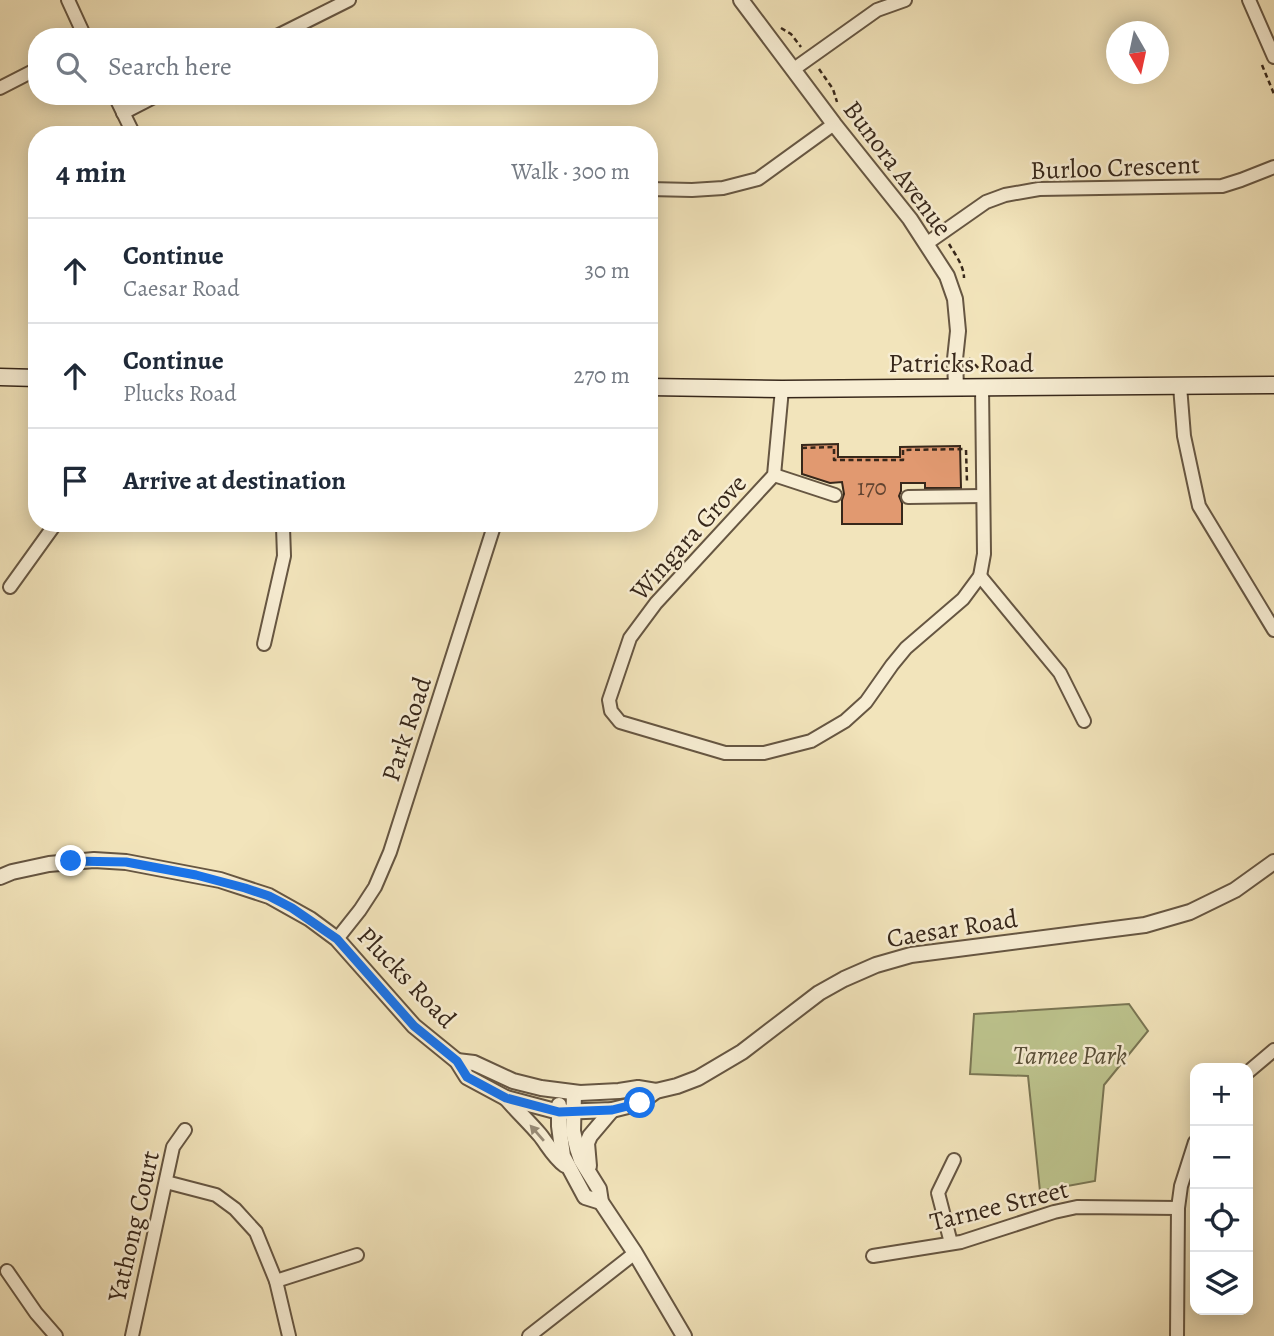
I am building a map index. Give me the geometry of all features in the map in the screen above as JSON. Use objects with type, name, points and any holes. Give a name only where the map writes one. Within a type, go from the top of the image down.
[{"type":"main road","points":[[0,377],[28,378]]},
{"type":"main road","name":"Patricks Road","points":[[658,387],[782,389],[1274,385]]},
{"type":"street","points":[[68,0],[81,28]]},
{"type":"street","points":[[293,28],[349,0]]},
{"type":"street","name":"Bunora Avenue","points":[[741,0],[834,124],[910,219],[947,276],[955,299],[958,331],[956,388]]},
{"type":"street","points":[[794,69],[877,10],[905,0]]},
{"type":"street","points":[[1249,0],[1274,57]]},
{"type":"street","points":[[0,88],[28,74]]},
{"type":"street","points":[[119,105],[130,126]]},
{"type":"street","points":[[123,113],[139,105]]},
{"type":"street","points":[[658,189],[723,188],[758,179],[834,124]]},
{"type":"street","name":"Burloo Crescent","points":[[926,244],[986,202],[1004,195],[1039,189],[1222,186],[1274,167]]},
{"type":"street","points":[[1180,386],[1184,436],[1199,506],[1274,630]]},
{"type":"street","points":[[982,387],[984,554],[980,576],[1060,673],[1084,721]]},
{"type":"street","name":"Wingara Grove","points":[[782,389],[774,475],[656,603],[630,638],[609,700],[611,711],[620,722],[725,753],[764,753],[811,741],[845,721],[866,702],[906,648],[963,599],[980,576]]},
{"type":"street","points":[[774,475],[835,495]]},
{"type":"street","points":[[908,497],[983,496]]},
{"type":"street","points":[[10,587],[50,532]]},
{"type":"street","points":[[264,644],[284,556],[283,532]]},
{"type":"street","name":"Park Road","points":[[337,939],[375,887],[390,852],[492,532]]},
{"type":"street","name":"Plucks Road","points":[[0,877],[30,867],[71,861],[126,862],[220,880],[269,896],[301,913],[337,939],[414,1026],[457,1061],[467,1077],[506,1098],[566,1112]]},
{"type":"street","name":"Caesar Road","points":[[567,1092],[638,1088],[656,1091],[677,1086],[698,1078],[742,1052],[819,993],[876,965],[911,955],[1145,925],[1190,912],[1224,896],[1274,862]]},
{"type":"street","points":[[1253,1069],[1274,1050]]},
{"type":"street","name":"Plucks Road","points":[[457,1061],[474,1063],[513,1081],[567,1092]]},
{"type":"street","name":"Caesar Road","points":[[566,1112],[612,1110],[640,1103],[656,1091]]},
{"type":"street","points":[[567,1092],[566,1112],[559,1126],[564,1157],[585,1197],[601,1202]]},
{"type":"street","points":[[506,1098],[538,1132],[558,1160],[569,1168]]},
{"type":"street","points":[[589,1172],[587,1143],[612,1110]]},
{"type":"street","points":[[566,1112],[576,1148],[599,1189],[601,1202],[684,1336]]},
{"type":"street","name":"Yathong Court","points":[[132,1336],[173,1147],[186,1130]]},
{"type":"street","points":[[1177,1336],[1178,1208],[1181,1186],[1190,1158]]},
{"type":"street","points":[[951,1243],[938,1193],[954,1160]]},
{"type":"street","points":[[166,1182],[216,1195],[235,1209],[256,1232],[276,1281],[289,1336]]},
{"type":"street","name":"Tarnee Street","points":[[873,1256],[961,1242],[1077,1207],[1178,1208]]},
{"type":"street","points":[[529,1336],[635,1253]]},
{"type":"street","points":[[276,1281],[357,1255]]},
{"type":"street","points":[[7,1271],[36,1313],[56,1336]]},
{"type":"path","points":[[780,27],[791,34],[802,47]]},
{"type":"path","points":[[802,447],[834,447],[834,460],[903,460],[903,450],[966,449]]},
{"type":"green space","name":"Tarnee Park","points":[[1129,1004],[1148,1031],[1104,1085],[1095,1181],[1040,1191],[1028,1076],[970,1074],[974,1014]]},
{"type":"building","points":[[838,444],[838,457],[900,457],[900,447],[960,446],[961,488],[925,488],[925,483],[901,483],[899,496],[902,503],[902,524],[842,524],[842,482],[830,483],[802,474],[802,445]]},
{"type":"route","points":[[71,861],[126,862],[220,880],[269,896],[292,908],[337,939],[414,1026],[457,1061],[467,1077],[506,1098],[559,1112],[612,1110],[640,1103]]}]
